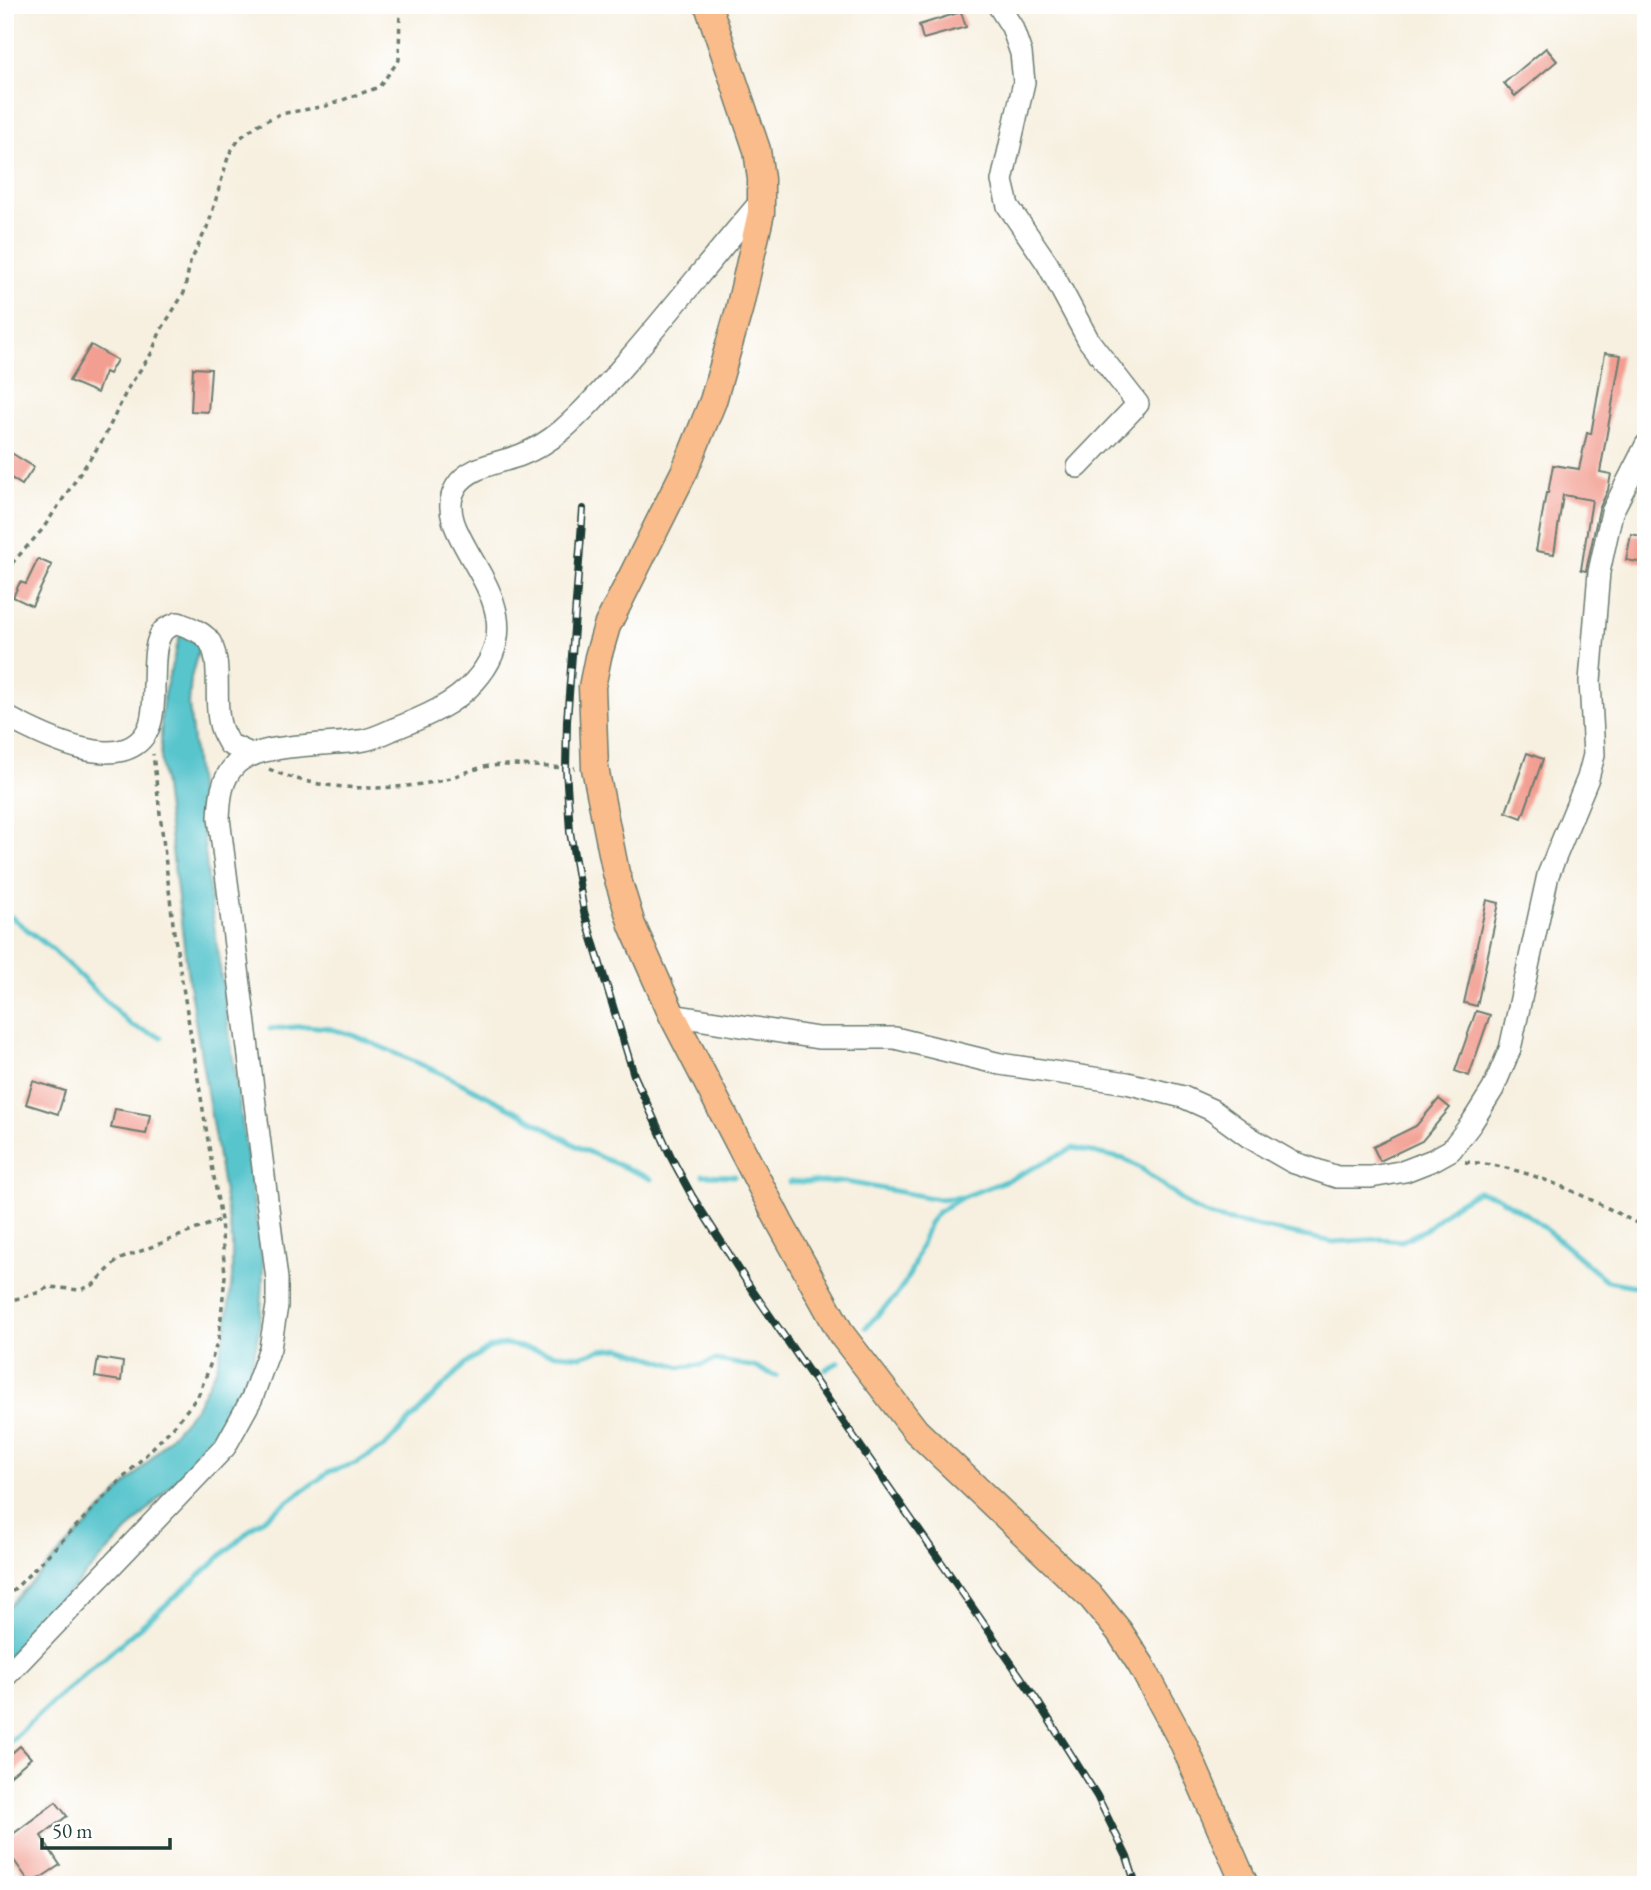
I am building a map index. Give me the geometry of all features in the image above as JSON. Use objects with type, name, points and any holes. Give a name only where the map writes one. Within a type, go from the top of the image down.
[{"type":"main road","points":[[708,5],[757,150],[762,200],[752,258],[713,401],[685,470],[607,626],[592,687],[595,768],[616,873],[632,925],[672,1015],[821,1300],[842,1335],[915,1431],[1092,1598],[1119,1631],[1141,1665],[1184,1745],[1245,1885]]},
{"type":"street","points":[[998,5],[1012,27],[1021,53],[1024,82],[1002,181],[1008,206],[1047,263],[1089,341],[1138,404],[1078,467]]},
{"type":"street","points":[[5,1677],[225,1447],[252,1398],[270,1348],[277,1306],[275,1259],[219,818],[220,792],[227,776],[238,763],[253,755],[291,747],[368,739],[434,713],[476,681],[488,663],[498,628],[491,594],[456,527],[452,498],[456,486],[466,476],[480,469],[520,456],[542,445],[575,418],[656,328],[762,200]]},
{"type":"street","points":[[672,1015],[818,1038],[895,1038],[1000,1064],[1127,1083],[1182,1097],[1212,1110],[1249,1137],[1292,1162],[1338,1177],[1371,1177],[1405,1171],[1451,1150],[1493,1089],[1510,1049],[1548,875],[1588,778],[1594,755],[1590,681],[1599,572],[1612,512],[1646,445]]},
{"type":"street","points":[[5,716],[33,731],[108,754],[132,749],[143,739],[151,724],[158,645],[164,631],[178,623],[205,636],[212,645],[216,655],[220,725],[229,744],[253,755]]},
{"type":"path","points":[[5,571],[42,530],[104,438],[128,388],[151,354],[161,330],[184,292],[190,264],[209,223],[229,154],[240,138],[257,125],[280,114],[326,106],[379,87],[399,60],[400,5]]},
{"type":"path","points":[[5,1600],[175,1425],[198,1395],[219,1337],[225,1276],[221,1220],[174,932],[155,781],[151,724]]},
{"type":"path","points":[[253,755],[258,764],[280,774],[354,787],[399,788],[444,780],[485,767],[595,768]]},
{"type":"path","points":[[1433,1160],[1488,1163],[1541,1179],[1606,1207],[1646,1228]]},
{"type":"path","points":[[5,1302],[49,1287],[80,1290],[93,1285],[118,1260],[221,1220]]},
{"type":"water","points":[[180,635],[200,644],[191,678],[189,705],[211,905],[263,1266],[257,1343],[239,1398],[204,1451],[5,1659],[5,1610],[148,1462],[196,1407],[216,1369],[226,1328],[232,1278],[232,1241],[189,984],[161,764],[164,694]]},
{"type":"building","points":[[961,12],[966,27],[923,39],[919,25]]},
{"type":"building","points":[[1546,48],[1557,61],[1515,96],[1504,83]]},
{"type":"building","points":[[91,345],[117,360],[109,374],[105,372],[97,393],[69,381]]},
{"type":"building","points":[[1605,353],[1621,355],[1600,472],[1611,474],[1608,490],[1599,509],[1586,571],[1581,570],[1592,500],[1563,495],[1554,554],[1536,551],[1553,465],[1579,469],[1587,433],[1591,434]]},
{"type":"building","points":[[193,368],[211,369],[208,412],[191,411]]},
{"type":"building","points":[[5,449],[34,467],[22,485],[5,474]]},
{"type":"building","points":[[1631,534],[1646,537],[1644,563],[1626,560]]},
{"type":"building","points":[[38,559],[52,565],[32,606],[13,597],[20,582],[26,584]]},
{"type":"building","points":[[1527,753],[1543,759],[1522,818],[1506,812]]},
{"type":"building","points":[[1487,900],[1499,903],[1477,1006],[1464,1003]]},
{"type":"building","points":[[1476,1011],[1490,1015],[1469,1076],[1455,1071]]},
{"type":"building","points":[[33,1081],[65,1091],[58,1114],[26,1104]]},
{"type":"building","points":[[1439,1099],[1450,1108],[1422,1141],[1380,1161],[1373,1147],[1416,1126]]},
{"type":"building","points":[[115,1109],[150,1115],[146,1134],[111,1128]]},
{"type":"building","points":[[98,1358],[123,1362],[121,1381],[95,1377]]},
{"type":"building","points":[[20,1746],[31,1758],[5,1780],[5,1759]]},
{"type":"building","points":[[56,1802],[67,1816],[41,1836],[60,1865],[31,1884],[5,1848],[5,1840]]},
{"type":"waterway","points":[[5,912],[53,950],[132,1026],[161,1037]]},
{"type":"waterway","points":[[270,1029],[307,1026],[356,1036],[445,1075],[524,1115],[582,1149],[651,1179]]},
{"type":"waterway","points":[[789,1182],[846,1182],[938,1199],[963,1197],[1013,1178],[1073,1148],[1124,1159],[1142,1169],[1192,1208],[1216,1218],[1333,1242],[1381,1239],[1402,1241],[1426,1229],[1454,1205],[1478,1191],[1496,1196],[1534,1219],[1607,1281],[1646,1288]]},
{"type":"waterway","points":[[703,1175],[735,1176]]},
{"type":"waterway","points":[[866,1327],[897,1295],[910,1274],[929,1223],[938,1212],[961,1198]]},
{"type":"waterway","points":[[5,1746],[255,1525],[329,1472],[356,1463],[384,1447],[465,1364],[489,1348],[505,1344],[582,1356],[600,1350],[621,1348],[681,1367],[716,1360],[755,1367],[776,1376]]},
{"type":"waterway","points":[[826,1369],[839,1362]]},
{"type":"railway","points":[[583,509],[567,721],[566,768],[570,832],[584,912],[634,1075],[692,1196],[752,1290],[1036,1699],[1097,1796],[1127,1857],[1136,1885]]}]
